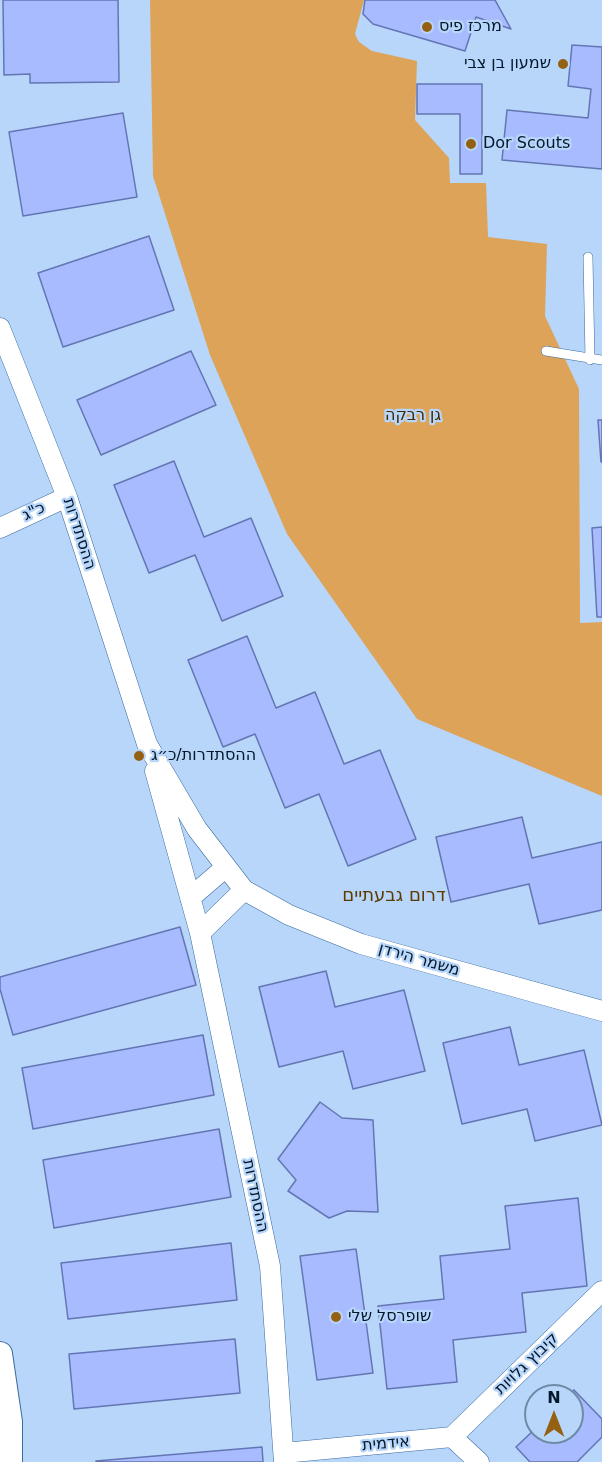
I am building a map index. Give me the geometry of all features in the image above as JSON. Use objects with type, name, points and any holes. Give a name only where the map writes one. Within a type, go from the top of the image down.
[{"type":"street","name":"ההסתדרות","points":[[0,328],[67,497],[147,744],[200,933],[270,1266],[284,1457]]},
{"type":"street","name":"כ\"ג","points":[[0,528],[67,497]]},
{"type":"street","name":"ההסתדרות","points":[[147,744],[197,829],[244,890]]},
{"type":"street","points":[[190,898],[226,867]]},
{"type":"street","points":[[200,933],[244,890]]},
{"type":"street","name":"משמר הירדן","points":[[244,890],[289,915],[362,944],[602,1011]]},
{"type":"street","name":"קיבוץ גלויות","points":[[452,1437],[602,1291]]},
{"type":"street","points":[[0,1354],[10,1422],[10,1462]]},
{"type":"street","points":[[452,1437],[479,1462]]},
{"type":"street","name":"אידמית","points":[[284,1457],[452,1437]]},
{"type":"lane","points":[[588,257],[590,360]]},
{"type":"lane","points":[[546,351],[590,360],[602,360]]},
{"type":"green space","name":"גן רבקה","points":[[150,0],[364,0],[355,34],[359,42],[372,51],[417,61],[415,120],[449,158],[450,183],[486,183],[488,237],[547,244],[545,316],[579,389],[580,623],[602,622],[602,796],[417,719],[287,534],[210,355],[153,176]]},
{"type":"building","points":[[3,0],[118,0],[119,82],[30,83],[30,74],[4,75]]},
{"type":"building","name":"מרכז פיס","points":[[365,0],[495,0],[511,29],[476,17],[465,51],[373,24],[363,14]]},
{"type":"building","points":[[572,45],[602,47],[602,169],[502,160],[507,110],[588,118],[591,89],[568,86]]},
{"type":"building","name":"Dor Scouts","points":[[417,84],[482,84],[482,174],[460,174],[460,114],[417,114]]},
{"type":"building","points":[[123,113],[137,197],[23,216],[9,132]]},
{"type":"building","points":[[149,236],[174,310],[63,347],[38,273]]},
{"type":"building","points":[[191,351],[216,405],[101,455],[77,400]]},
{"type":"building","points":[[598,420],[602,420],[602,462],[601,462]]},
{"type":"building","points":[[174,461],[204,537],[251,518],[283,596],[222,621],[195,555],[149,573],[114,485]]},
{"type":"building","points":[[602,527],[602,617],[597,617],[592,528]]},
{"type":"building","points":[[247,636],[276,708],[315,692],[344,764],[380,750],[416,839],[348,866],[319,794],[285,808],[255,734],[223,747],[188,660]]},
{"type":"building","points":[[522,817],[532,858],[602,842],[602,910],[539,924],[529,884],[451,902],[436,837]]},
{"type":"building","points":[[180,927],[196,985],[13,1035],[0,989],[0,977]]},
{"type":"building","points":[[326,971],[335,1007],[404,990],[425,1071],[353,1089],[343,1051],[279,1067],[259,987]]},
{"type":"building","points":[[510,1027],[519,1065],[584,1050],[602,1125],[535,1141],[527,1109],[462,1124],[443,1043]]},
{"type":"building","points":[[203,1035],[214,1095],[33,1129],[22,1068]]},
{"type":"building","points":[[320,1102],[342,1118],[373,1120],[378,1212],[347,1211],[329,1218],[288,1191],[296,1180],[278,1159]]},
{"type":"building","points":[[219,1129],[231,1197],[54,1228],[43,1160]]},
{"type":"building","points":[[578,1198],[587,1286],[522,1293],[526,1332],[453,1340],[457,1382],[387,1389],[378,1306],[444,1299],[440,1256],[510,1249],[505,1206]]},
{"type":"building","points":[[231,1243],[237,1300],[68,1319],[61,1263]]},
{"type":"building","points":[[356,1249],[373,1373],[317,1380],[300,1256]]},
{"type":"building","points":[[235,1339],[240,1393],[74,1409],[69,1354]]},
{"type":"building","points":[[584,1400],[602,1419],[602,1437],[577,1462],[530,1462],[516,1447],[524,1439],[524,1444],[584,1444]]},
{"type":"building","points":[[262,1447],[263,1462],[96,1462],[96,1461]]},
{"type":"place","name":"מרכז פיס","points":[[427,27]]},
{"type":"place","name":"שמעון בן צבי","points":[[563,64]]},
{"type":"place","name":"Dor Scouts","points":[[471,144]]},
{"type":"place","name":"ההסתדרות/כ״ג","points":[[139,756]]},
{"type":"place","name":"שופרסל שלי","points":[[336,1317]]},
{"type":"district","name":"דרום גבעתיים","points":[[394,896]]}]
